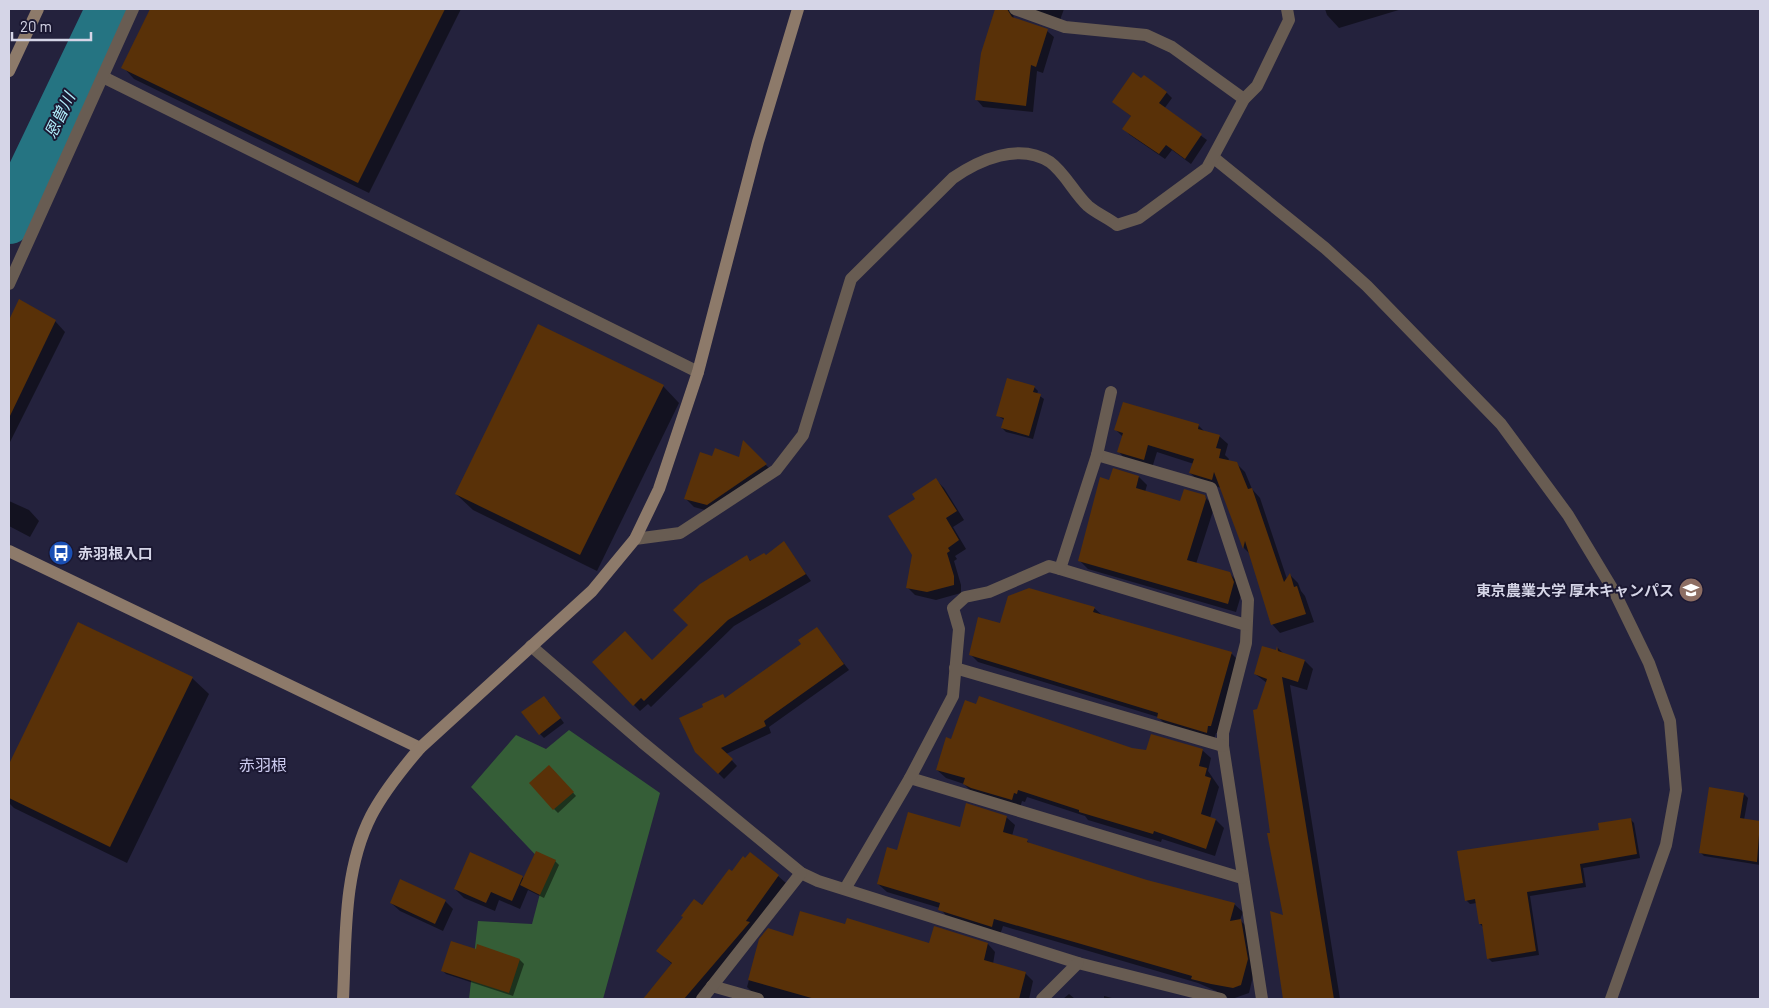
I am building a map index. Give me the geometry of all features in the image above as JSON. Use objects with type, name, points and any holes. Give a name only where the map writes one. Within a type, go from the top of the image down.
[{"type":"street","points":[[9,72],[38,9]]},
{"type":"street","points":[[9,284],[134,9]]},
{"type":"street","points":[[343,999],[347,907],[354,864],[370,817],[395,777],[420,748],[592,591],[635,539],[660,489],[698,372],[758,142],[798,9]]},
{"type":"street","points":[[1015,9],[1065,27],[1146,35],[1172,47],[1244,99]]},
{"type":"street","points":[[635,539],[680,533],[776,470],[803,434],[851,279],[946,184],[969,167],[1000,154],[1037,156],[1051,163],[1088,206],[1117,224],[1139,218],[1207,168],[1244,99],[1257,86],[1289,20],[1287,9]]},
{"type":"street","points":[[103,77],[698,372]]},
{"type":"street","points":[[1214,158],[1325,248],[1367,286],[1501,424],[1568,515],[1615,593],[1649,663],[1670,720],[1676,790],[1666,845],[1611,999]]},
{"type":"street","points":[[1060,569],[1097,454],[1111,392]]},
{"type":"street","points":[[1097,454],[1210,488],[1248,600],[1246,643],[1223,734],[1223,746],[1262,999]]},
{"type":"street","points":[[9,551],[420,748]]},
{"type":"street","points":[[845,889],[910,778],[953,696],[954,668],[959,629],[953,608],[966,597],[989,592],[1049,566],[1246,625]]},
{"type":"street","points":[[530,646],[642,742],[801,873],[818,881],[1078,963],[1220,999]]},
{"type":"street","points":[[954,668],[1223,746]]},
{"type":"street","points":[[910,778],[1242,878]]},
{"type":"street","points":[[702,999],[801,873]]},
{"type":"street","points":[[1042,999],[1078,963]]},
{"type":"street","points":[[712,986],[758,999]]},
{"type":"green space","points":[[569,730],[660,793],[603,999],[469,999],[478,921],[532,924],[547,867],[471,787],[516,735],[546,749]]},
{"type":"building","points":[[150,9],[445,9],[358,183],[121,68]]},
{"type":"building","points":[[995,9],[1007,9],[1012,17],[1048,29],[1036,67],[1031,65],[1026,106],[975,100],[981,53]]},
{"type":"building","points":[[1133,72],[1141,78],[1144,75],[1167,92],[1159,103],[1202,134],[1185,159],[1166,145],[1159,154],[1122,129],[1131,116],[1112,102]]},
{"type":"building","points":[[19,299],[56,320],[9,418],[9,320]]},
{"type":"building","points":[[538,324],[664,385],[580,555],[455,494]]},
{"type":"building","points":[[1007,378],[1035,386],[1033,392],[1041,394],[1029,436],[1001,428],[1004,418],[996,416]]},
{"type":"building","points":[[1123,402],[1199,424],[1198,429],[1220,435],[1216,448],[1221,449],[1219,458],[1237,462],[1248,489],[1252,488],[1284,582],[1290,573],[1294,587],[1297,586],[1306,614],[1271,625],[1245,541],[1243,549],[1214,472],[1212,480],[1189,473],[1194,459],[1148,445],[1144,460],[1117,452],[1123,433],[1114,430]]},
{"type":"building","points":[[743,440],[767,464],[707,505],[684,499],[700,452],[712,456],[715,448],[739,457]]},
{"type":"building","points":[[1113,468],[1139,476],[1136,488],[1180,501],[1184,489],[1205,495],[1206,499],[1187,560],[1230,572],[1234,582],[1228,604],[1078,561],[1100,477],[1109,480]]},
{"type":"building","points":[[936,478],[957,511],[946,518],[959,540],[948,548],[950,551],[947,553],[954,576],[954,585],[927,592],[906,588],[912,555],[888,516],[915,499],[912,494]]},
{"type":"building","points":[[784,541],[806,574],[728,620],[644,701],[641,698],[633,706],[592,662],[625,631],[652,660],[688,625],[673,610],[700,584],[747,555],[750,561],[764,553],[766,555]]},
{"type":"building","points":[[1029,588],[1095,607],[1093,612],[1232,652],[1211,726],[1208,726],[1207,733],[1157,718],[1158,713],[969,655],[978,617],[1000,623],[1008,596]]},
{"type":"building","points":[[78,622],[193,677],[110,847],[9,798],[9,764]]},
{"type":"building","points":[[817,627],[844,664],[764,721],[766,726],[721,748],[733,759],[718,774],[695,752],[679,718],[703,707],[702,704],[723,694],[725,698],[801,644],[798,640]]},
{"type":"building","points":[[1262,646],[1276,650],[1277,646],[1278,651],[1305,660],[1298,682],[1282,677],[1334,999],[1283,999],[1270,911],[1283,915],[1267,833],[1270,833],[1253,710],[1257,709],[1267,679],[1254,674]]},
{"type":"building","points":[[544,696],[561,718],[539,735],[521,712]]},
{"type":"building","points":[[979,696],[1132,748],[1146,750],[1151,734],[1203,749],[1199,766],[1207,768],[1205,776],[1211,778],[1201,814],[1216,819],[1206,849],[1154,831],[1153,834],[1079,812],[1079,810],[1018,790],[1017,794],[1014,793],[1012,800],[971,788],[963,784],[965,778],[936,770],[946,737],[951,739],[965,700],[976,704]]},
{"type":"building","points":[[549,765],[574,792],[553,810],[529,783]]},
{"type":"building","points":[[1709,787],[1744,793],[1740,818],[1760,821],[1757,862],[1699,853]]},
{"type":"building","points":[[966,803],[1007,816],[1003,832],[1028,839],[1027,842],[1147,880],[1235,903],[1230,921],[1241,919],[1248,959],[1241,985],[1233,988],[1191,979],[1192,976],[994,919],[992,927],[938,910],[940,903],[877,884],[887,847],[897,850],[908,812],[960,827]]},
{"type":"building","points":[[1631,818],[1637,854],[1580,864],[1583,883],[1527,892],[1536,951],[1487,959],[1482,924],[1479,924],[1475,899],[1465,901],[1457,851],[1599,830],[1598,823]]},
{"type":"building","points":[[536,851],[556,860],[540,895],[520,885]]},
{"type":"building","points":[[470,852],[523,876],[512,901],[491,892],[486,903],[454,889]]},
{"type":"building","points":[[750,852],[779,875],[746,921],[750,922],[684,999],[643,999],[672,963],[656,951],[683,917],[681,916],[694,899],[702,905],[729,869],[732,871],[743,856],[745,858]]},
{"type":"building","points":[[400,879],[446,900],[435,924],[390,903]]},
{"type":"building","points":[[800,911],[845,924],[847,918],[929,943],[934,926],[988,943],[984,960],[1026,972],[1019,999],[815,999],[748,980],[759,939],[768,928],[793,936]]},
{"type":"building","points":[[451,941],[476,949],[477,944],[520,959],[509,993],[441,971]]},
{"type":"waterway","name":"恩曽川","points":[[9,220],[110,9]]},
{"type":"place","name":"赤羽根入口","points":[[61,553]]},
{"type":"place","name":"東京農業大学 厚木キャンパス","points":[[1691,590]]},
{"type":"district","name":"赤羽根","points":[[263,764]]}]
